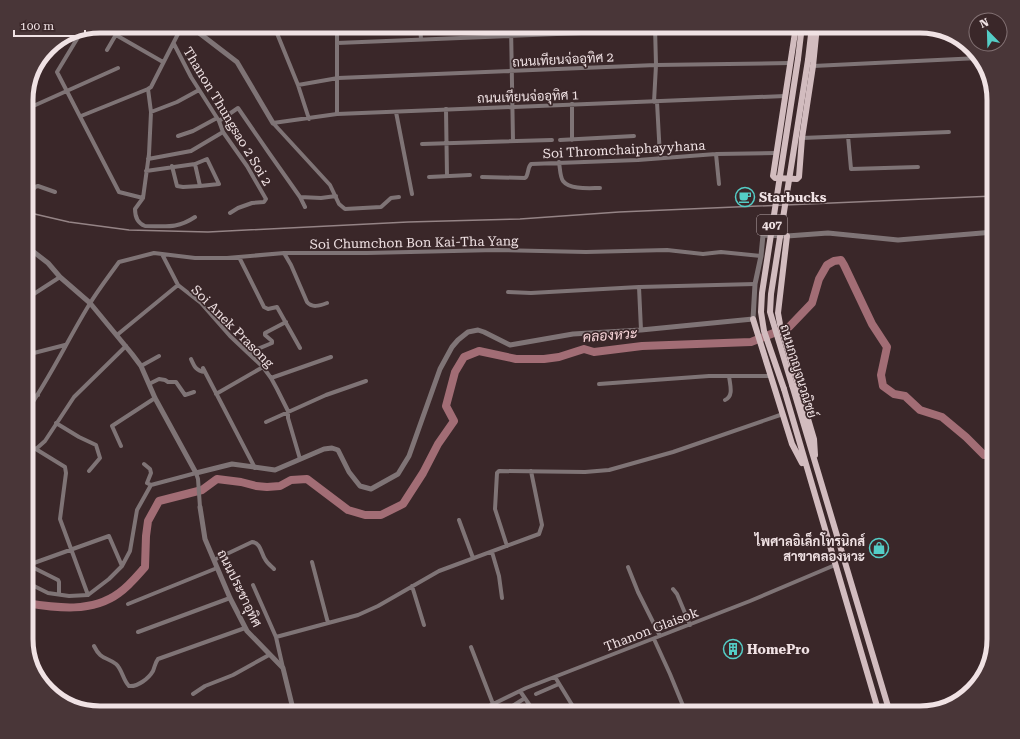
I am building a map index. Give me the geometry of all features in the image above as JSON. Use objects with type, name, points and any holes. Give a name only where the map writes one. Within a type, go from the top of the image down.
[{"type":"main road","points":[[794,33],[776,152],[774,178],[798,178],[802,138],[813,66],[815,33]]},
{"type":"main road","name":"ถนนกาญจนวณิชย์","points":[[801,33],[763,285],[761,312],[764,331],[784,389],[877,706]]},
{"type":"main road","name":"ถนนกาญจนวณิชย์","points":[[811,33],[771,294],[770,312],[888,706]]},
{"type":"main road","points":[[787,236],[778,313],[814,439],[817,469]]},
{"type":"main road","points":[[753,319],[792,444],[808,472]]},
{"type":"street","points":[[80,116],[151,87],[179,33]]},
{"type":"street","points":[[199,33],[237,62],[273,123],[330,185],[339,204],[345,209],[381,207],[391,198],[399,197]]},
{"type":"street","points":[[276,33],[298,85],[309,119]]},
{"type":"street","points":[[337,33],[337,114]]},
{"type":"street","points":[[421,33],[421,39]]},
{"type":"street","points":[[337,42],[565,33]]},
{"type":"street","points":[[655,33],[656,102],[660,157]]},
{"type":"street","points":[[107,50],[116,35],[163,62]]},
{"type":"street","points":[[511,36],[514,142]]},
{"type":"street","points":[[78,37],[57,72],[119,192],[143,198]]},
{"type":"street","name":"Thanon Thungsao 2 Soi 2","points":[[174,44],[198,90],[218,120],[223,132],[247,166],[265,198],[265,201],[252,203],[238,208],[230,213]]},
{"type":"street","points":[[813,66],[972,58]]},
{"type":"street","name":"ถนนเทียนจ่ออุทิศ 2","points":[[298,85],[338,78],[656,65],[790,63]]},
{"type":"street","points":[[33,106],[118,68]]},
{"type":"street","points":[[148,88],[151,112],[149,154],[143,198],[135,209],[136,219],[145,226],[174,226],[184,224],[195,217]]},
{"type":"street","points":[[151,112],[177,102],[198,90]]},
{"type":"street","name":"ถนนเทียนจ่ออุทิศ 1","points":[[273,123],[337,114],[785,96]]},
{"type":"street","points":[[572,104],[572,140]]},
{"type":"street","points":[[178,136],[218,120],[238,108],[300,197],[305,207]]},
{"type":"street","points":[[446,109],[447,176]]},
{"type":"street","points":[[396,112],[412,194]]},
{"type":"street","points":[[148,159],[191,151],[223,132]]},
{"type":"street","points":[[802,138],[949,132]]},
{"type":"street","points":[[560,140],[634,136]]},
{"type":"street","points":[[848,136],[851,169],[918,167]]},
{"type":"street","points":[[422,144],[552,140]]},
{"type":"street","name":"Soi Thromchaiphayyhana","points":[[482,178],[523,179],[527,176],[530,164],[638,160],[660,157],[776,152]]},
{"type":"street","points":[[716,154],[719,184]]},
{"type":"street","points":[[146,171],[172,166],[195,164],[207,159],[219,184],[183,187],[177,186],[172,166]]},
{"type":"street","points":[[559,162],[564,182],[578,188],[600,188]]},
{"type":"street","points":[[195,164],[200,186]]},
{"type":"street","points":[[429,177],[470,175]]},
{"type":"street","points":[[33,190],[38,186],[55,192]]},
{"type":"street","points":[[300,197],[321,198],[336,196]]},
{"type":"street","points":[[33,585],[48,592],[69,596],[88,595],[109,579],[122,566],[130,550],[137,510],[152,485],[196,472],[232,464],[275,470],[324,449],[332,448],[338,450],[349,472],[360,486],[371,489],[398,474],[409,456],[440,369],[452,347],[468,332],[478,330],[510,345],[573,334],[641,330],[753,319],[755,284],[761,256],[763,235],[787,236],[828,233],[898,240],[987,233]]},
{"type":"street","name":"Soi Chumchon Bon Kai-Tha Yang","points":[[33,402],[56,366],[65,345],[90,304],[119,262],[154,253],[195,258],[238,257],[284,253],[496,250],[586,252],[667,250],[703,254],[721,252],[761,256]]},
{"type":"street","points":[[33,251],[48,263],[60,277],[90,304],[141,366],[155,398],[196,472],[200,507]]},
{"type":"street","points":[[284,253],[291,264],[306,302],[310,306],[327,303]]},
{"type":"street","name":"Soi Anek Prasong","points":[[162,254],[178,284],[201,303],[230,336],[263,367],[271,378],[288,411],[288,418],[300,459]]},
{"type":"street","points":[[238,257],[264,307],[268,309],[277,307],[300,348]]},
{"type":"street","points":[[33,294],[60,277]]},
{"type":"street","points":[[117,335],[178,284]]},
{"type":"street","points":[[508,292],[531,293],[639,287],[755,284]]},
{"type":"street","points":[[639,287],[641,330]]},
{"type":"street","points":[[248,353],[272,343],[265,333],[286,322]]},
{"type":"street","points":[[33,353],[65,345]]},
{"type":"street","points":[[36,449],[45,441],[74,397],[126,346]]},
{"type":"street","points":[[141,366],[159,356]]},
{"type":"street","points":[[271,378],[331,356]]},
{"type":"street","points":[[191,359],[198,370],[205,372]]},
{"type":"street","points":[[216,394],[263,367]]},
{"type":"street","points":[[202,368],[256,468]]},
{"type":"street","points":[[725,400],[731,394],[729,376]]},
{"type":"street","points":[[599,384],[729,376],[770,376]]},
{"type":"street","points":[[149,384],[159,379],[165,380],[168,382],[176,382],[185,395],[194,392]]},
{"type":"street","points":[[266,422],[326,395],[366,381]]},
{"type":"street","points":[[33,396],[38,395]]},
{"type":"street","points":[[121,446],[112,426],[155,398]]},
{"type":"street","points":[[507,546],[495,509],[497,473],[499,471],[585,472],[609,470],[673,452],[783,414]]},
{"type":"street","points":[[56,424],[96,445],[100,458],[89,471]]},
{"type":"street","points":[[33,447],[64,467],[66,473],[60,519],[88,595]]},
{"type":"street","points":[[144,464],[151,473],[147,483],[152,485]]},
{"type":"street","points":[[276,637],[358,615],[378,606],[439,571],[538,534],[541,531],[542,525],[531,471]]},
{"type":"street","name":"ถนนประชาอุทิศ","points":[[200,507],[205,539],[246,631],[283,668]]},
{"type":"street","points":[[459,520],[473,558]]},
{"type":"street","points":[[33,564],[109,536],[122,566]]},
{"type":"street","points":[[214,560],[252,542],[256,542],[259,544],[265,559],[274,569]]},
{"type":"street","points":[[492,552],[499,576],[502,598]]},
{"type":"street","points":[[312,562],[328,623]]},
{"type":"street","name":"Thanon Glaisok","points":[[489,706],[520,691],[750,601],[835,565]]},
{"type":"street","points":[[628,567],[638,592],[660,636]]},
{"type":"street","points":[[33,568],[58,580],[59,594]]},
{"type":"street","points":[[128,604],[217,568]]},
{"type":"street","points":[[253,585],[276,637],[292,706]]},
{"type":"street","points":[[412,586],[424,625]]},
{"type":"street","points":[[673,589],[677,594],[690,625]]},
{"type":"street","points":[[138,632],[230,598]]},
{"type":"street","points":[[94,646],[99,655],[119,667],[126,682],[129,686],[132,686],[149,677],[158,659],[245,628]]},
{"type":"street","points":[[654,638],[683,706]]},
{"type":"street","points":[[471,647],[493,704]]},
{"type":"street","points":[[194,694],[205,686],[233,675],[269,655]]},
{"type":"street","points":[[555,677],[573,706]]},
{"type":"street","points":[[536,694],[559,684]]},
{"type":"street","points":[[520,691],[530,706]]},
{"type":"street","points":[[514,706],[525,698]]},
{"type":"shaded area","points":[[373,33],[402,33],[402,34],[373,35]]},
{"type":"waterway","name":"คลองหวะ","points":[[33,604],[62,607],[86,606],[97,604],[119,593],[130,584],[145,567],[148,521],[159,501],[202,490],[217,479],[267,487],[280,486],[291,480],[307,479],[348,510],[365,515],[381,515],[403,504],[423,473],[438,444],[454,421],[446,406],[455,372],[464,357],[479,351],[516,359],[544,359],[559,357],[584,349],[594,352],[642,346],[751,342],[789,327],[812,303],[819,279],[827,265],[834,261],[841,260],[872,324],[887,347],[881,375],[883,386],[894,394],[905,396],[920,410],[942,417],[966,437],[984,455],[987,455]]},
{"type":"railway","points":[[33,214],[69,222],[129,230],[208,232],[408,222],[520,219],[619,212],[987,196]]},
{"type":"place","name":"Starbucks","points":[[745,197]]},
{"type":"place","name":"ไพศาลอิเล็กโทรนิกส์ สาขาคลองหวะ","points":[[879,548]]},
{"type":"place","name":"HomePro","points":[[733,649]]}]
